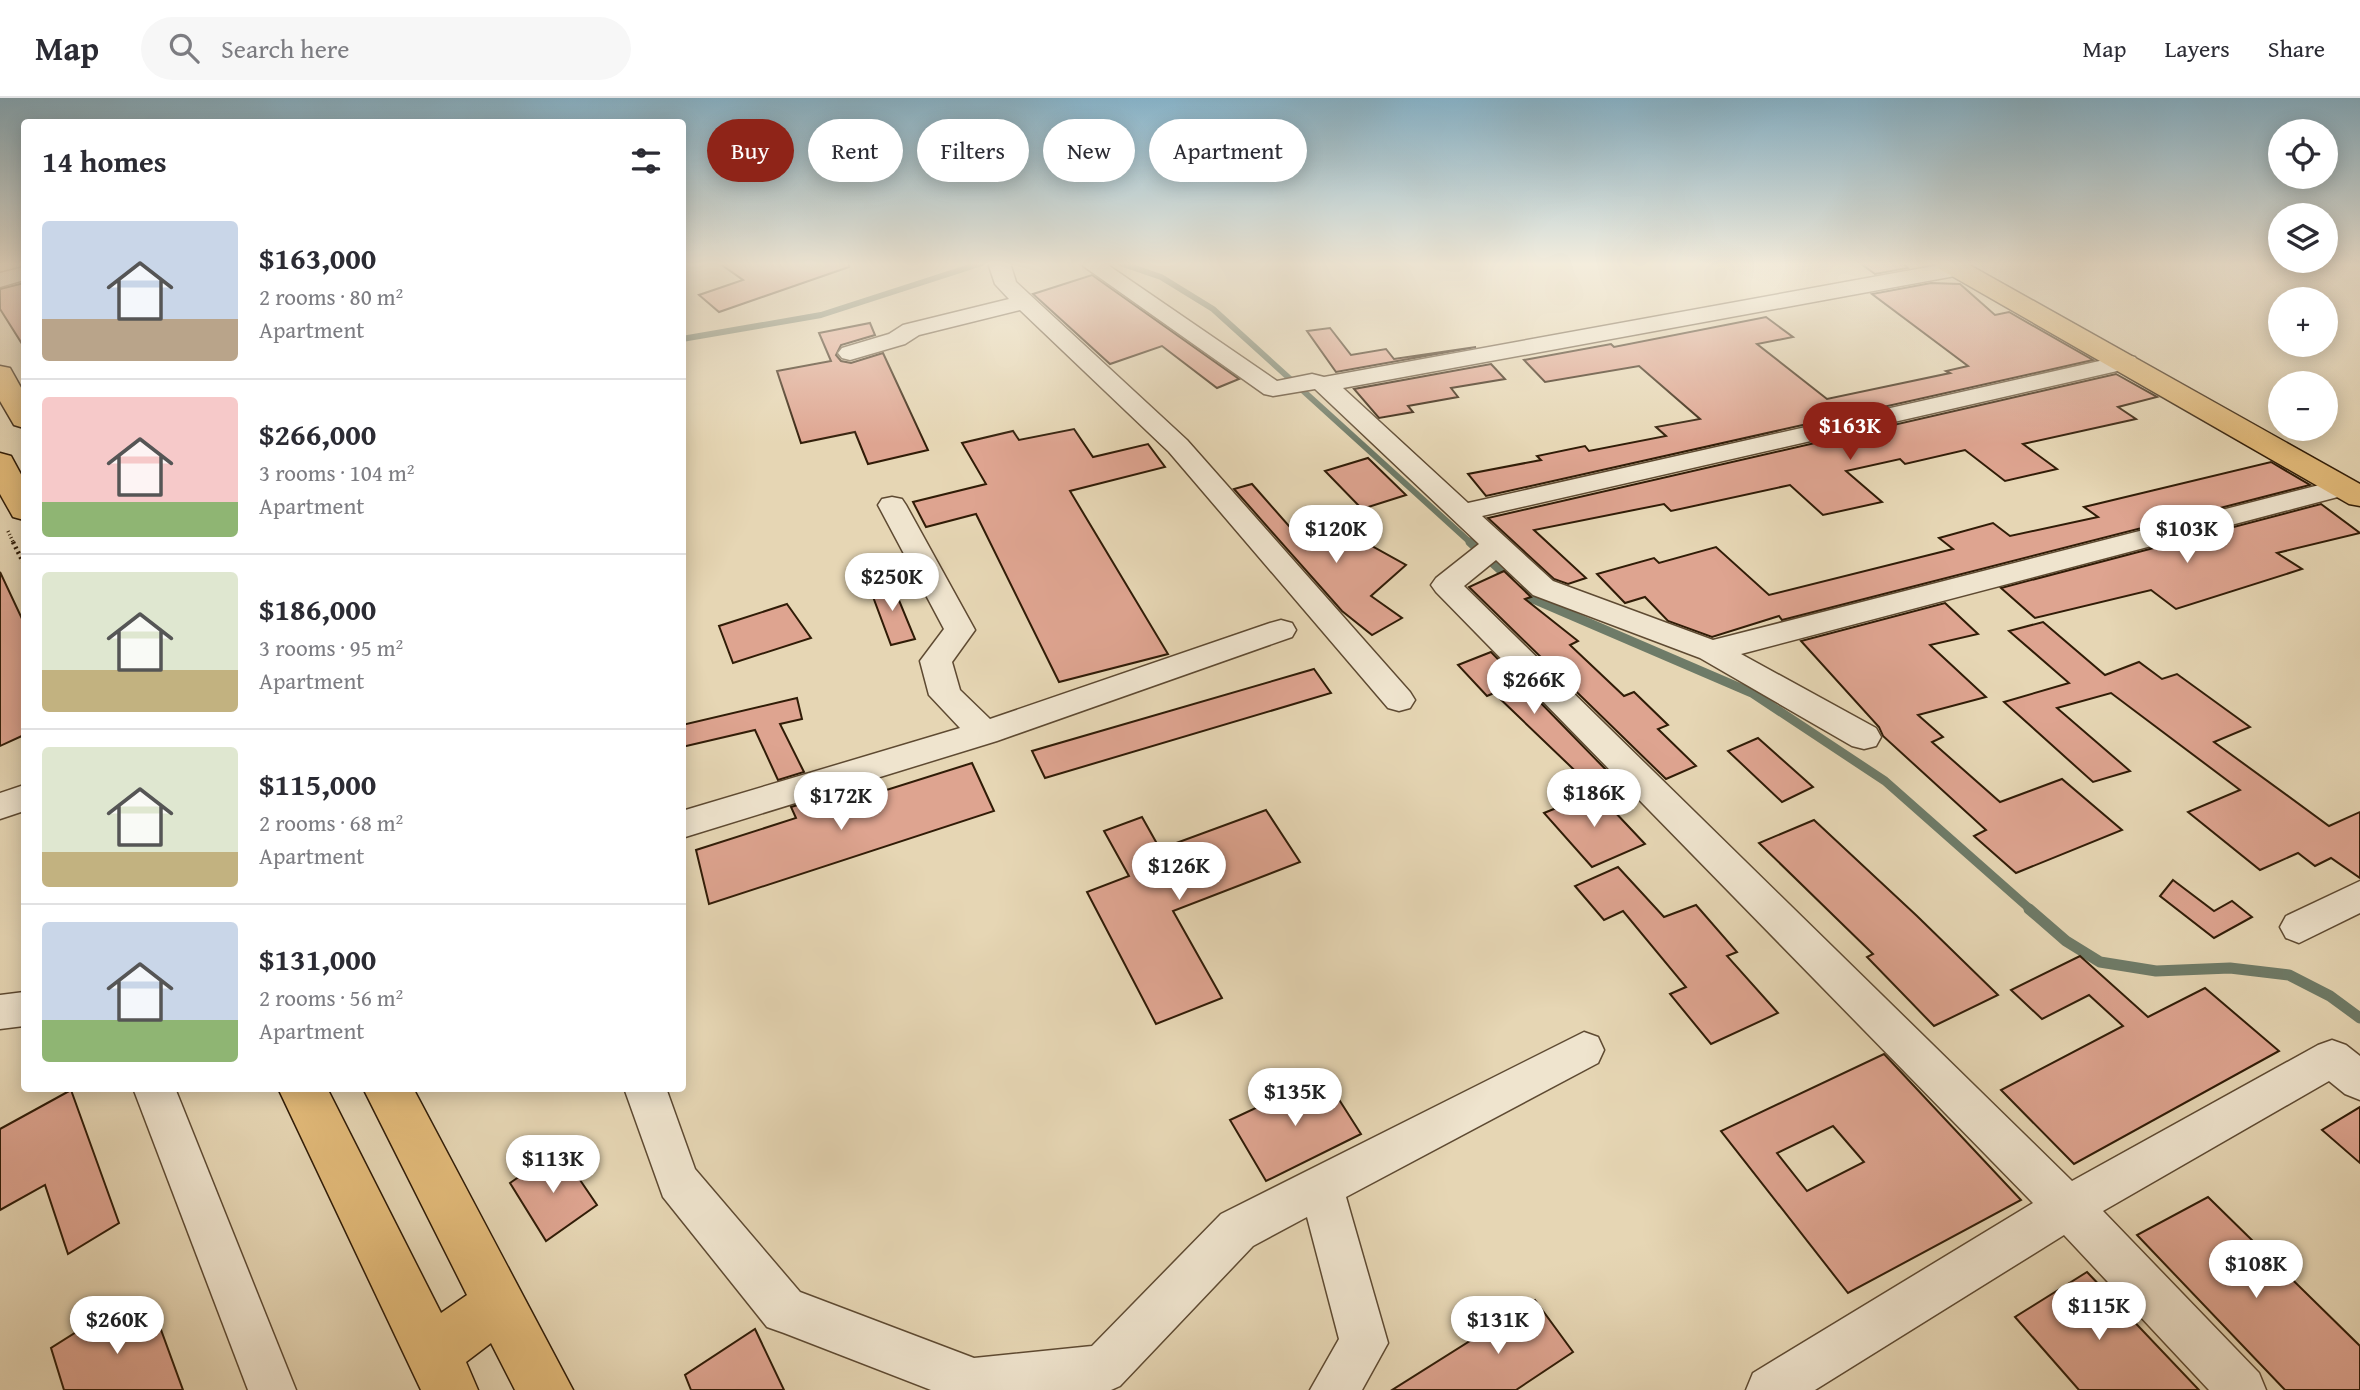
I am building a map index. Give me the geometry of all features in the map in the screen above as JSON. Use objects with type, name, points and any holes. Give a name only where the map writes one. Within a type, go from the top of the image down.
[{"type":"main road","points":[[2055,323],[2352,492]]},
{"type":"main road","points":[[0,374],[21,413]]},
{"type":"main road","points":[[0,461],[14,516]]},
{"type":"main road","points":[[304,1092],[441,1371],[500,1304]]},
{"type":"main road","points":[[389,1092],[545,1390]]},
{"type":"street","points":[[850,353],[897,339],[911,330],[938,323]]},
{"type":"street","points":[[1047,323],[1178,446],[1399,700]]},
{"type":"street","points":[[1178,323],[1273,389],[1312,381],[1324,384],[1647,323]]},
{"type":"street","points":[[1463,512],[2126,362]]},
{"type":"street","points":[[1324,384],[1463,512],[1488,552],[1543,588],[1711,651],[1864,737]]},
{"type":"street","points":[[1711,651],[2352,492]]},
{"type":"street","points":[[892,505],[960,630],[936,661],[945,695],[985,733]]},
{"type":"street","points":[[1488,552],[1446,585],[2068,1207],[2242,1390]]},
{"type":"street","points":[[686,824],[985,733],[1281,630]]},
{"type":"street","points":[[0,806],[21,799]]},
{"type":"street","points":[[2299,928],[2360,896]]},
{"type":"street","points":[[0,1012],[21,1009]]},
{"type":"street","points":[[646,1092],[678,1182],[784,1310],[977,1386],[1103,1369],[1237,1230],[1584,1050]]},
{"type":"street","points":[[1770,1390],[2068,1207],[2332,1058],[2360,1081]]},
{"type":"street","points":[[156,1092],[272,1390]]},
{"type":"street","points":[[1321,1187],[1364,1343],[1334,1390]]},
{"type":"path","points":[[14,516],[21,550]]},
{"type":"building","points":[[9,323],[21,323],[21,342]]},
{"type":"building","points":[[870,323],[875,335],[841,345],[836,355],[841,361],[851,363],[883,353],[928,450],[868,464],[855,432],[801,443],[777,371],[831,361],[819,333]]},
{"type":"building","points":[[1065,323],[1160,323],[1239,379],[1217,388],[1162,346],[1110,364]]},
{"type":"building","points":[[1734,323],[1774,323],[1793,337],[1757,344],[1827,399],[1950,373],[1946,371],[1968,366],[1911,323],[2029,323],[2093,360],[1486,496],[1468,474],[1541,460],[1537,456],[1585,446],[1589,451],[1666,436],[1656,427],[1700,419],[1639,366],[1545,382],[1524,360],[1611,344],[1614,347]]},
{"type":"building","points":[[1330,328],[1351,355],[1386,349],[1394,359],[1476,347],[1336,372],[1307,331]]},
{"type":"building","points":[[1491,364],[1505,379],[1451,388],[1458,397],[1408,406],[1413,412],[1379,418],[1354,389]]},
{"type":"building","points":[[2116,374],[2157,397],[2118,407],[2136,419],[2023,444],[2057,469],[2005,481],[1965,450],[1905,464],[1900,459],[1846,471],[1882,502],[1823,515],[1790,485],[1671,511],[1664,504],[1534,530],[1586,578],[1568,584],[1554,579],[1488,518]]},
{"type":"building","points":[[1074,429],[1093,457],[1148,444],[1165,467],[1070,491],[1168,654],[1059,682],[976,514],[926,527],[913,502],[986,484],[962,443],[1013,431],[1019,440]]},
{"type":"building","points":[[1368,458],[1406,495],[1362,509],[1325,471]]},
{"type":"building","points":[[2271,462],[2310,485],[1782,620],[1779,616],[1712,637],[1668,621],[1645,597],[1625,603],[1597,574],[1654,558],[1659,563],[1716,547],[1769,595],[1953,549],[1939,538],[1993,523],[2010,536],[2098,517],[2084,507]]},
{"type":"building","points":[[1252,484],[1303,542],[1332,524],[1406,565],[1371,596],[1402,618],[1372,635],[1342,611],[1234,489]]},
{"type":"building","points":[[2321,504],[2360,533],[2277,553],[2302,569],[2176,609],[2151,590],[2035,618],[2001,588]]},
{"type":"building","points":[[1504,571],[1531,597],[1525,599],[1578,641],[1570,645],[1624,696],[1634,692],[1668,725],[1658,729],[1696,766],[1666,779],[1469,587]]},
{"type":"building","points":[[0,572],[21,617],[21,736],[0,746]]},
{"type":"building","points":[[891,581],[915,639],[891,645],[869,586]]},
{"type":"building","points":[[1945,603],[1978,634],[1930,645],[1986,697],[1918,715],[1943,737],[1932,742],[2000,802],[2062,779],[2122,830],[2016,873],[1974,836],[1986,830],[1883,736],[1879,727],[1801,641]]},
{"type":"building","points":[[787,604],[811,638],[733,663],[719,626]]},
{"type":"building","points":[[2043,622],[2105,675],[2139,662],[2162,679],[2177,674],[2250,727],[2214,742],[2329,826],[2360,812],[2360,878],[2331,858],[2315,866],[2298,853],[2260,870],[2188,812],[2240,790],[2111,693],[2057,708],[2130,771],[2093,782],[2004,702],[2069,683],[2009,631]]},
{"type":"building","points":[[1491,652],[1614,778],[1592,787],[1494,693],[1487,696],[1458,665]]},
{"type":"building","points":[[1314,669],[1331,693],[1045,778],[1032,751]]},
{"type":"building","points":[[797,698],[802,719],[780,724],[804,772],[778,780],[755,730],[686,746],[686,724]]},
{"type":"building","points":[[1758,738],[1813,787],[1782,802],[1728,751]]},
{"type":"building","points":[[972,763],[994,811],[709,904],[696,850],[796,818],[791,807],[818,799],[823,810]]},
{"type":"building","points":[[1596,792],[1645,844],[1592,867],[1544,813]]},
{"type":"building","points":[[1266,810],[1300,862],[1173,911],[1222,998],[1156,1024],[1087,892],[1129,876],[1104,831],[1142,817],[1160,849]]},
{"type":"building","points":[[1814,820],[1998,995],[1934,1026],[1867,957],[1873,954],[1759,843]]},
{"type":"building","points":[[1618,867],[1664,917],[1696,905],[1737,952],[1727,956],[1778,1013],[1711,1044],[1670,994],[1686,987],[1623,911],[1604,920],[1575,886]]},
{"type":"building","points":[[2173,880],[2214,911],[2232,901],[2252,917],[2214,938],[2160,896]]},
{"type":"building","points":[[2080,956],[2148,1017],[2205,988],[2279,1051],[2074,1164],[2001,1090],[2123,1026],[2089,995],[2042,1019],[2011,990]]},
{"type":"building","points":[[1884,1054],[2021,1200],[1848,1293],[1721,1131]],"holes":[[[1833,1126],[1864,1162],[1807,1191],[1777,1153]]]},
{"type":"building","points":[[1324,1076],[1361,1134],[1266,1181],[1230,1120]]},
{"type":"building","points":[[72,1092],[119,1223],[68,1254],[45,1185],[0,1210],[0,1129]]},
{"type":"building","points":[[2360,1107],[2360,1163],[2322,1130]]},
{"type":"building","points":[[559,1149],[597,1205],[546,1241],[510,1183]]},
{"type":"building","points":[[2208,1197],[2360,1346],[2360,1390],[2285,1390],[2137,1235]]},
{"type":"building","points":[[2087,1272],[2199,1390],[2079,1390],[2015,1317]]},
{"type":"building","points":[[1535,1300],[1573,1352],[1516,1390],[1392,1390]]},
{"type":"building","points":[[116,1307],[123,1327],[153,1308],[183,1390],[64,1390],[51,1348]]},
{"type":"building","points":[[755,1329],[784,1390],[691,1390],[685,1375]]},
{"type":"waterway","points":[[686,338],[773,323]]},
{"type":"waterway","points":[[1229,323],[1472,544]]},
{"type":"waterway","points":[[1470,542],[1509,578]]},
{"type":"waterway","points":[[1522,590],[1531,598],[1752,693],[1885,781],[2031,910]]},
{"type":"waterway","points":[[2029,909],[2066,941],[2100,962],[2156,971],[2230,968],[2289,975],[2330,996],[2360,1018]]}]
